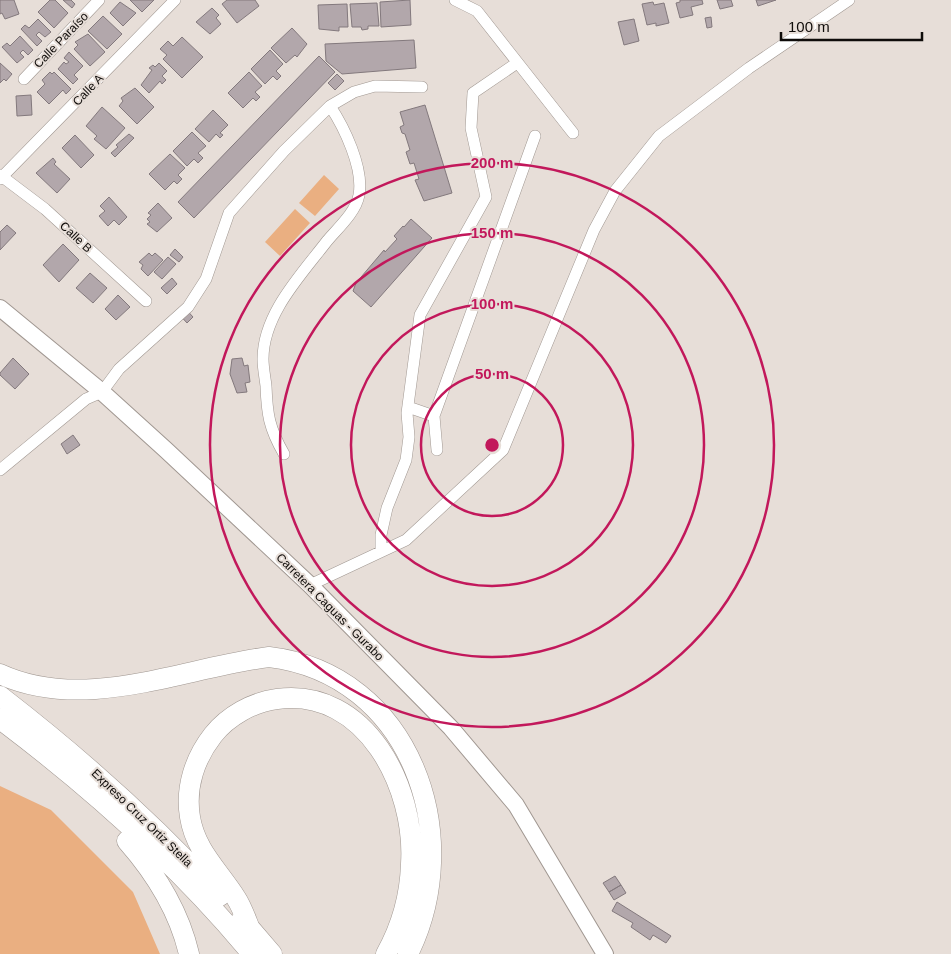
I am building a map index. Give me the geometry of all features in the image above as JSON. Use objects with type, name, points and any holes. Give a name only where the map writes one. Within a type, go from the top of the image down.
[{"type":"highway","points":[[0,674],[40,687],[98,690],[269,657],[288,660],[321,670],[353,688],[384,717],[397,736],[409,757],[425,800],[431,850],[430,876],[426,908],[408,954]]},
{"type":"highway","name":"Expreso Cruz Ortiz Stella","points":[[0,696],[67,749],[120,796],[187,860],[272,954]]},
{"type":"highway","points":[[250,929],[236,899],[209,862],[193,832],[188,804],[191,780],[199,758],[208,742],[228,720],[268,700],[302,699],[342,710],[362,727],[386,757],[402,794],[408,816],[412,863],[404,908],[393,942],[386,954]]},
{"type":"highway","name":"Expreso Cruz Ortiz Stella","points":[[0,719],[100,800],[197,893],[252,954]]},
{"type":"highway","points":[[100,800],[113,824],[160,884],[176,916],[189,954]]},
{"type":"main road","name":"Carretera Caguas - Gurabo","points":[[0,308],[102,392],[310,584],[451,728],[516,806],[605,954]]},
{"type":"street","name":"Calle Paraíso","points":[[24,79],[99,0]]},
{"type":"street","name":"Calle A","points":[[1,177],[175,0]]},
{"type":"street","points":[[456,0],[477,11],[573,132]]},
{"type":"street","points":[[310,584],[406,540],[503,450],[594,230],[615,191],[659,136],[749,68],[850,0]]},
{"type":"street","points":[[380,551],[387,508],[406,460],[409,437],[408,407],[420,315],[486,197],[471,128],[473,92],[518,62]]},
{"type":"street","points":[[0,470],[86,399],[102,392],[119,369],[188,307],[206,279],[229,213],[284,151],[330,106],[354,92],[375,86],[422,88]]},
{"type":"street","points":[[284,454],[273,435],[267,412],[263,360],[267,337],[280,307],[294,283],[353,209],[360,194],[359,177],[351,146],[330,106]]},
{"type":"street","points":[[437,450],[434,416],[535,136]]},
{"type":"street","name":"Calle B","points":[[1,177],[45,209],[146,301]]},
{"type":"street","points":[[408,407],[434,416]]},
{"type":"shaded area","points":[[324,175],[339,189],[315,216],[299,203]]},
{"type":"shaded area","points":[[295,209],[310,223],[280,256],[265,242]]},
{"type":"shaded area","points":[[0,786],[51,810],[133,892],[160,954],[0,954]]},
{"type":"building","points":[[0,0],[14,0],[19,14],[5,19],[2,13],[0,14]]},
{"type":"building","points":[[50,0],[55,0],[68,13],[54,28],[38,12]]},
{"type":"building","points":[[63,0],[71,0],[75,4],[72,8]]},
{"type":"building","points":[[130,0],[154,0],[142,12]]},
{"type":"building","points":[[227,0],[255,0],[259,6],[237,23],[222,4]]},
{"type":"building","points":[[410,0],[411,25],[381,27],[380,2]]},
{"type":"building","points":[[680,0],[702,0],[703,4],[691,7],[693,15],[680,18],[676,3],[680,2]]},
{"type":"building","points":[[717,0],[731,0],[733,6],[720,9]]},
{"type":"building","points":[[756,0],[776,0],[758,6]]},
{"type":"building","points":[[120,2],[136,13],[123,26],[110,13]]},
{"type":"building","points":[[653,2],[654,5],[664,3],[669,23],[656,26],[656,23],[647,25],[642,4]]},
{"type":"building","points":[[377,3],[379,26],[368,26],[368,29],[362,30],[361,27],[352,27],[350,4]]},
{"type":"building","points":[[347,4],[348,27],[339,27],[339,31],[319,29],[318,5]]},
{"type":"building","points":[[212,8],[219,15],[216,18],[221,24],[210,34],[196,22]]},
{"type":"building","points":[[103,16],[122,34],[107,49],[88,31]]},
{"type":"building","points":[[711,17],[712,27],[707,28],[705,18]]},
{"type":"building","points":[[38,19],[51,32],[45,37],[39,32],[36,35],[42,41],[37,46],[21,29],[25,25],[29,28]]},
{"type":"building","points":[[634,19],[639,41],[624,45],[618,22]]},
{"type":"building","points":[[292,28],[307,44],[297,57],[295,55],[286,63],[271,48]]},
{"type":"building","points":[[88,34],[105,52],[90,66],[74,49],[78,45],[75,42]]},
{"type":"building","points":[[20,36],[33,50],[28,55],[23,50],[20,53],[24,57],[17,63],[2,47],[7,43],[10,46]]},
{"type":"building","points":[[182,37],[203,57],[182,78],[163,59],[167,55],[160,49],[168,41],[173,46]]},
{"type":"building","points":[[414,40],[416,68],[342,74],[326,61],[325,44]]},
{"type":"building","points":[[270,50],[283,64],[276,71],[281,76],[277,80],[273,76],[265,84],[251,69]]},
{"type":"building","points":[[69,52],[83,66],[74,75],[78,79],[73,84],[58,69],[64,62],[66,64],[69,62],[64,58]]},
{"type":"building","points":[[319,56],[335,72],[194,218],[178,202]]},
{"type":"building","points":[[0,63],[12,74],[6,81],[4,79],[0,83]]},
{"type":"building","points":[[159,63],[167,71],[162,76],[166,80],[162,84],[160,81],[149,93],[141,85],[152,70],[149,68],[153,65],[155,67]]},
{"type":"building","points":[[50,72],[52,74],[54,72],[71,89],[66,94],[63,90],[49,104],[37,92],[45,84],[42,80]]},
{"type":"building","points":[[249,72],[262,86],[255,92],[260,97],[256,101],[253,98],[243,108],[228,93]]},
{"type":"building","points":[[337,74],[344,81],[335,90],[328,83]]},
{"type":"building","points":[[135,88],[154,107],[137,124],[119,106],[123,101],[121,98]]},
{"type":"building","points":[[31,95],[32,115],[17,116],[16,96]]},
{"type":"building","points":[[425,105],[452,193],[424,201],[415,180],[419,179],[414,163],[410,164],[406,152],[410,150],[405,134],[402,133],[400,127],[404,125],[400,112]]},
{"type":"building","points":[[102,107],[125,128],[106,149],[94,139],[97,136],[86,126]]},
{"type":"building","points":[[213,110],[228,125],[220,133],[223,135],[220,138],[216,134],[209,142],[195,129]]},
{"type":"building","points":[[192,132],[206,146],[198,153],[203,158],[198,163],[194,159],[187,166],[173,151]]},
{"type":"building","points":[[129,134],[134,138],[115,157],[111,153],[118,147],[116,145]]},
{"type":"building","points":[[75,135],[94,155],[81,168],[62,148]]},
{"type":"building","points":[[170,154],[185,168],[178,175],[182,179],[177,184],[174,181],[165,190],[149,174]]},
{"type":"building","points":[[53,158],[56,162],[54,164],[70,179],[57,193],[36,173]]},
{"type":"building","points":[[109,197],[127,217],[119,225],[114,220],[108,226],[99,216],[105,211],[100,206]]},
{"type":"building","points":[[158,203],[172,218],[157,232],[147,224],[150,222],[147,219],[151,215],[148,213]]},
{"type":"building","points":[[411,219],[432,238],[371,307],[353,291],[356,283],[384,250],[385,252],[397,239],[394,236]]},
{"type":"building","points":[[7,225],[16,233],[0,250],[0,232]]},
{"type":"building","points":[[63,244],[79,260],[59,282],[43,265]]},
{"type":"building","points":[[175,249],[183,257],[179,262],[170,255]]},
{"type":"building","points":[[149,253],[152,256],[155,253],[163,260],[148,276],[141,269],[143,265],[139,262]]},
{"type":"building","points":[[168,257],[176,264],[162,279],[154,272]]},
{"type":"building","points":[[90,273],[107,288],[93,303],[76,288]]},
{"type":"building","points":[[172,278],[177,284],[167,294],[161,288]]},
{"type":"building","points":[[118,295],[130,307],[116,320],[105,309]]},
{"type":"building","points":[[183,306],[193,317],[187,323],[178,313]]},
{"type":"building","points":[[13,358],[29,374],[15,389],[0,375]]},
{"type":"building","points":[[242,358],[244,366],[248,365],[250,382],[245,383],[247,392],[237,393],[230,374],[232,359]]},
{"type":"building","points":[[73,435],[80,445],[67,454],[61,444]]},
{"type":"building","points":[[615,876],[621,885],[609,892],[603,883]]},
{"type":"building","points":[[621,885],[626,893],[614,900],[609,892]]},
{"type":"building","points":[[617,902],[671,936],[666,943],[653,935],[650,940],[631,927],[633,923],[612,911]]}]
